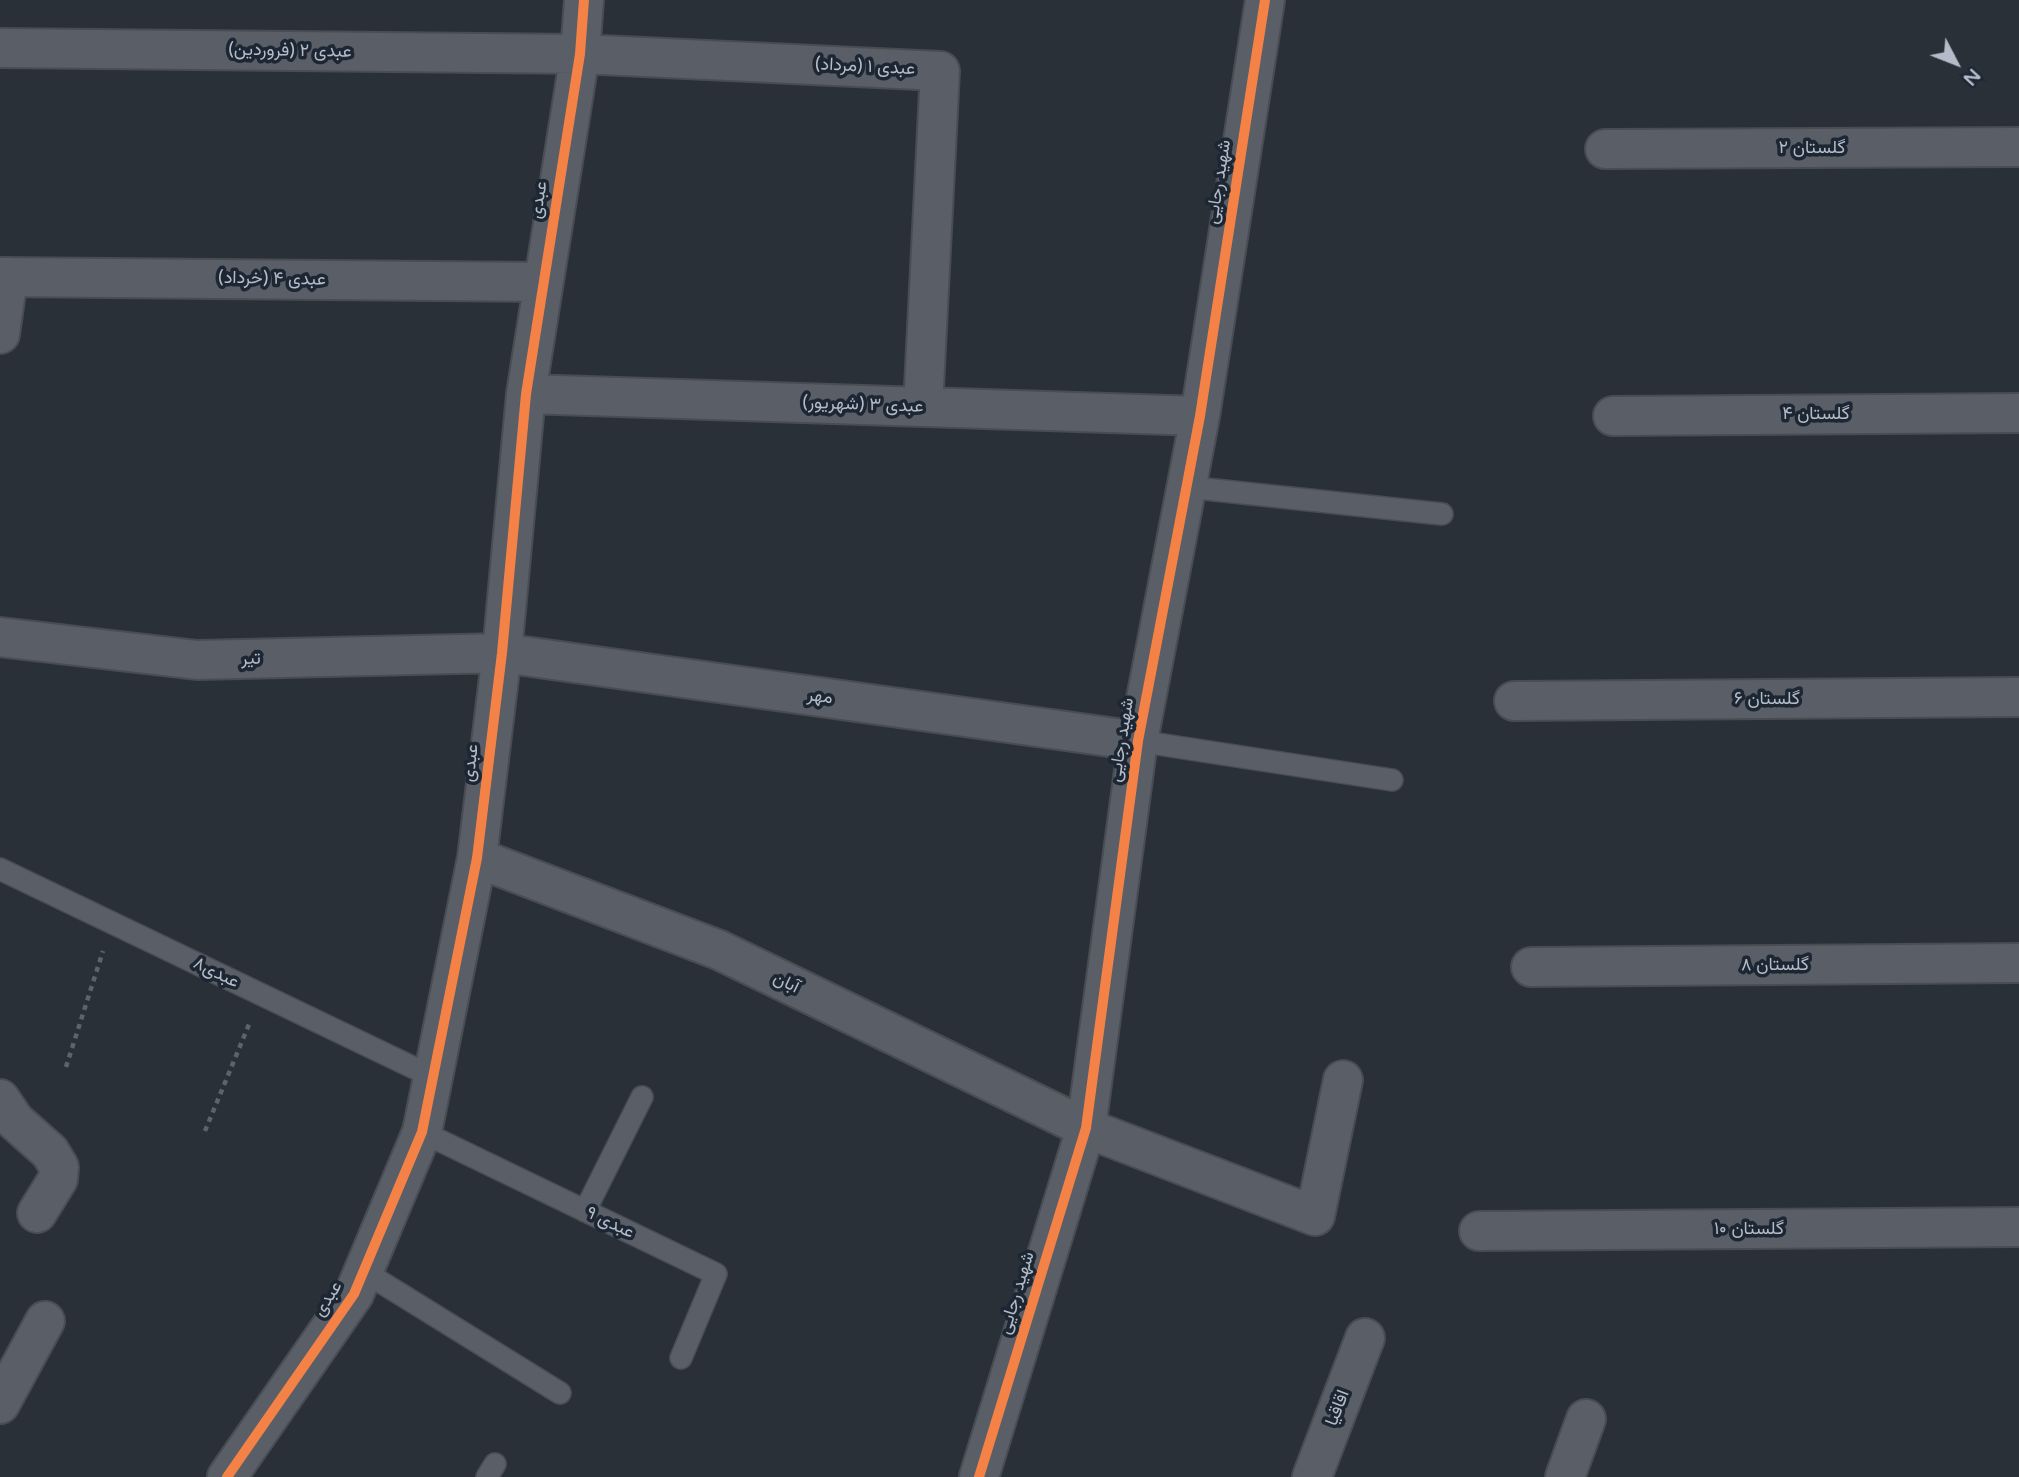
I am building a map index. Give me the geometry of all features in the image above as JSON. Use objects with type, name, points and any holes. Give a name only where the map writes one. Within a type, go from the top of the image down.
[{"type":"street","name":"عبدی","points":[[235,1474],[354,1294],[422,1132],[477,858],[502,653],[526,394],[580,54],[584,0]]},
{"type":"street","name":"شهید رجایی","points":[[979,1477],[1087,1128],[1138,741],[1200,416],[1265,0]]},
{"type":"street","name":"عبدی ۲ (فروردین)","points":[[0,48],[580,54]]},
{"type":"street","name":"عبدی ۱ (مرداد)","points":[[580,54],[940,71],[923,407]]},
{"type":"street","name":"گلستان ۲","points":[[1605,149],[2019,147]]},
{"type":"street","name":"عبدی ۴ (خرداد)","points":[[4,277],[543,282]]},
{"type":"street","points":[[0,334],[4,277]]},
{"type":"street","name":"عبدی ۳ (شهریور)","points":[[526,394],[1200,416]]},
{"type":"street","name":"گلستان ۴","points":[[1613,416],[2019,413]]},
{"type":"street","name":"تیر","points":[[0,637],[197,660],[502,653]]},
{"type":"street","name":"مهر","points":[[502,653],[1138,741]]},
{"type":"street","name":"گلستان ۶","points":[[1514,701],[2019,697]]},
{"type":"street","name":"آبان","points":[[477,858],[719,950],[1087,1128],[1315,1216],[1343,1080]]},
{"type":"street","name":"گلستان ۸","points":[[1531,967],[2019,962]]},
{"type":"street","points":[[0,1100],[15,1121],[50,1152],[59,1167],[58,1179],[37,1213]]},
{"type":"street","name":"گلستان ۱۰","points":[[1479,1231],[2019,1227]]},
{"type":"street","points":[[0,1404],[45,1321]]},
{"type":"street","name":"اقاقیا","points":[[1312,1477],[1365,1338]]},
{"type":"street","points":[[1565,1477],[1586,1419]]},
{"type":"lane","points":[[1186,487],[1443,513]]},
{"type":"lane","points":[[1138,741],[1392,780]]},
{"type":"lane","name":"عبدی۸","points":[[0,869],[433,1077]]},
{"type":"lane","points":[[585,1211],[642,1097]]},
{"type":"lane","name":"عبدی ۹","points":[[422,1132],[716,1274],[681,1358]]},
{"type":"lane","points":[[363,1271],[561,1393]]},
{"type":"path","points":[[66,1067],[112,923]]},
{"type":"path","points":[[205,1131],[261,995]]},
{"type":"cycle path","points":[[227,1477],[354,1294],[422,1132],[477,858],[502,653],[526,394],[580,54],[584,0]]},
{"type":"cycle path","points":[[979,1477],[1086,1128],[1138,741],[1200,416],[1265,0]]}]
